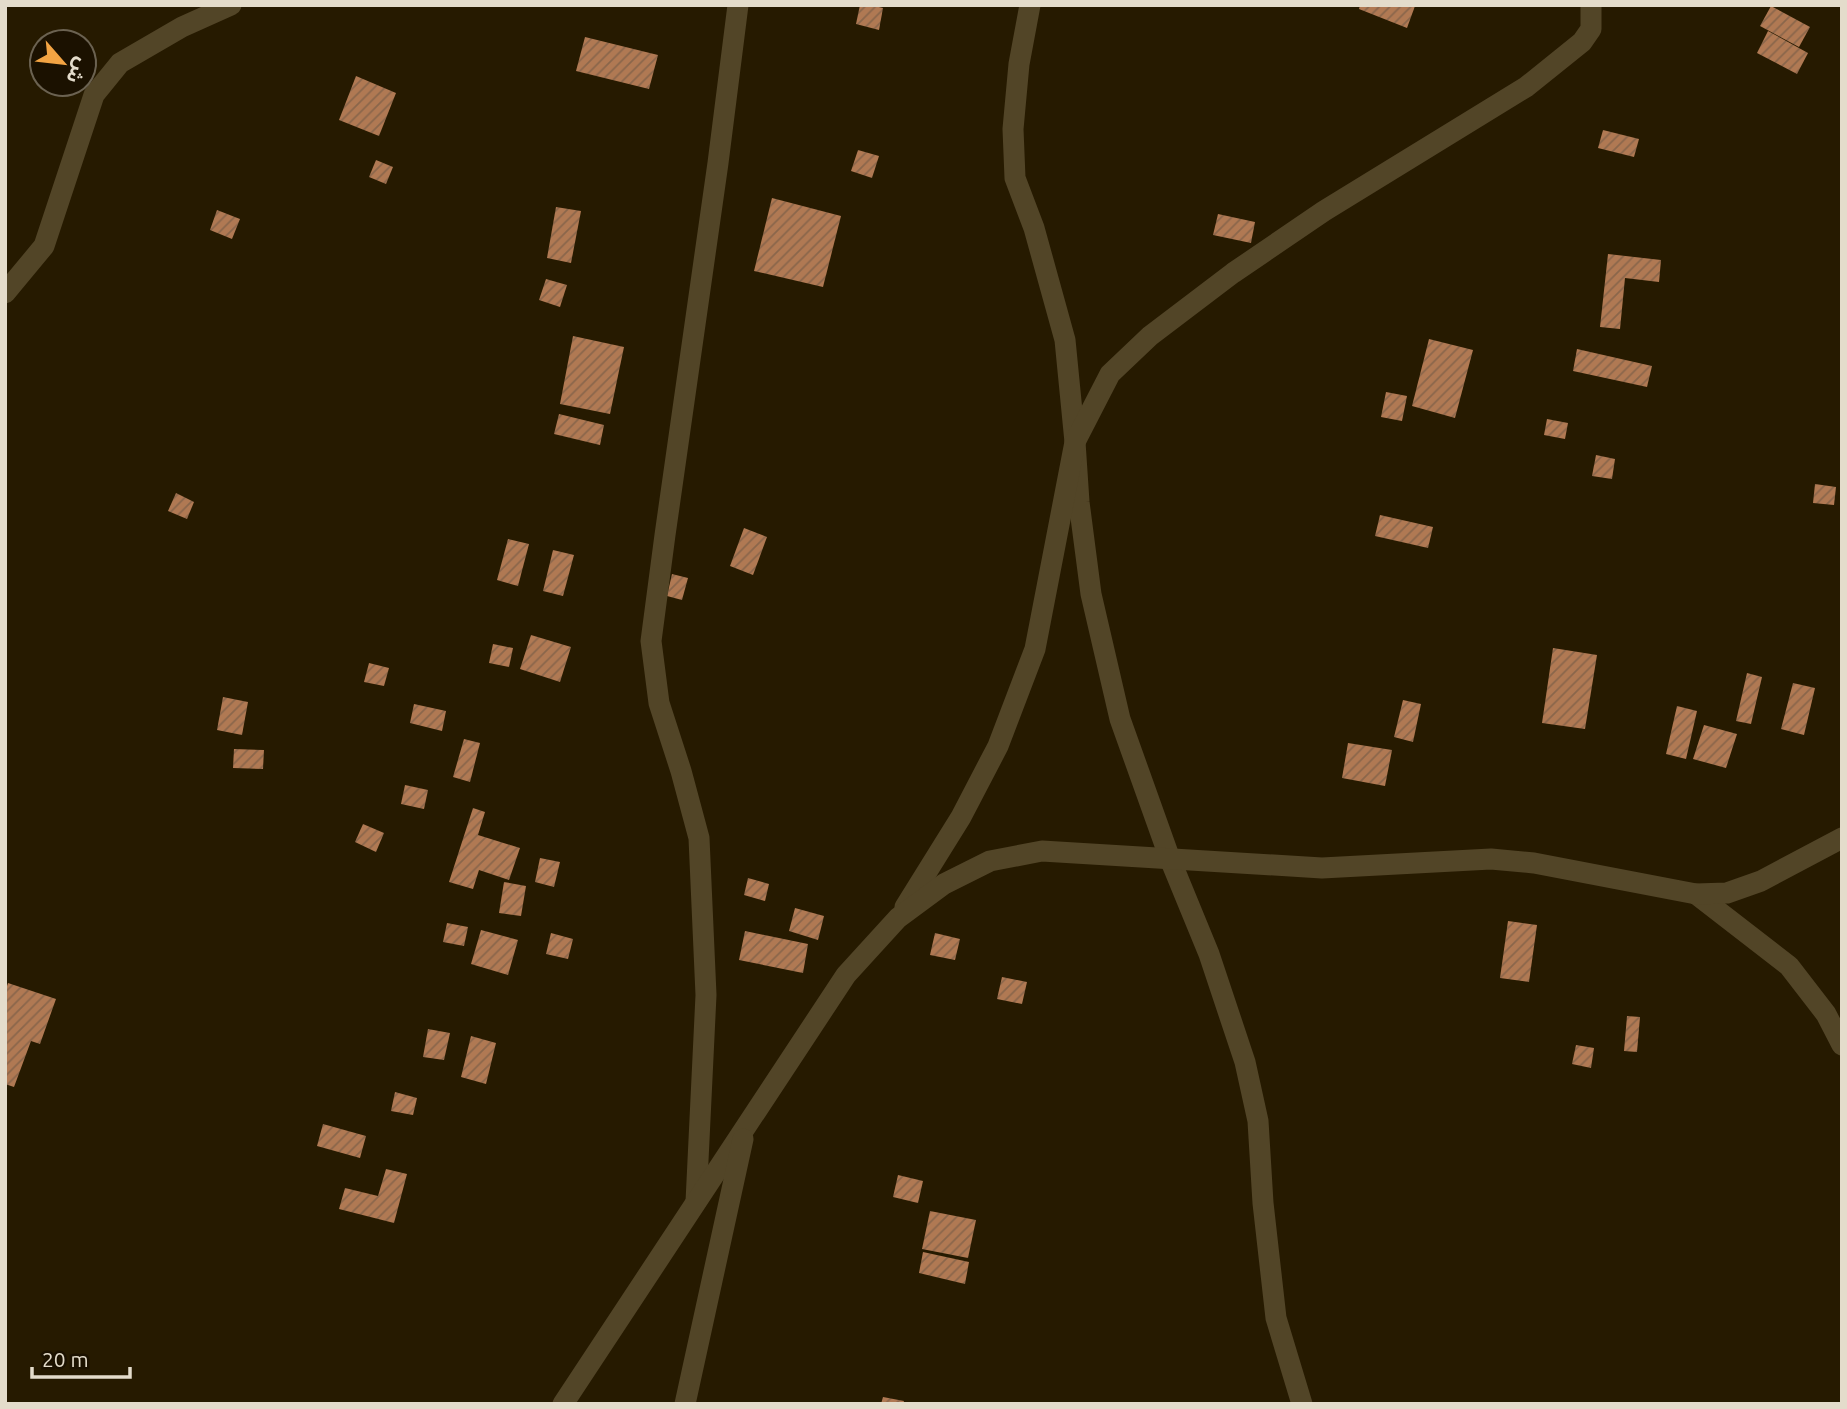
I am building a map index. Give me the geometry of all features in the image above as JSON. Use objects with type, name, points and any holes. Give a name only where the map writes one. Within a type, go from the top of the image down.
[{"type":"street","points":[[5,293],[44,246],[94,95],[120,63],[182,27],[231,5]]},
{"type":"street","points":[[695,1203],[706,995],[699,838],[659,704],[651,641],[738,5]]},
{"type":"street","points":[[1030,5],[1019,64],[1013,129],[1015,178],[1034,228],[1065,340],[1079,502],[1091,594],[1120,719],[1170,859],[1209,954],[1245,1062],[1258,1121],[1263,1203],[1276,1318],[1302,1404]]},
{"type":"street","points":[[563,1404],[846,975],[898,918],[961,817],[998,746],[1030,661],[1038,635],[1075,442],[1110,374],[1150,336],[1233,273],[1324,211],[1526,87],[1582,42],[1591,29],[1591,5]]},
{"type":"street","points":[[898,918],[944,884],[990,861],[1042,851],[1322,868],[1492,859],[1534,863],[1696,894],[1727,893],[1761,881],[1842,838]]},
{"type":"street","points":[[1696,894],[1789,966],[1826,1014],[1842,1045]]},
{"type":"street","points":[[685,1404],[746,1127]]},
{"type":"building","points":[[860,5],[883,8],[879,30],[856,24]]},
{"type":"building","points":[[1360,5],[1415,6],[1407,28],[1359,9]]},
{"type":"building","points":[[1771,6],[1810,27],[1799,47],[1760,26]]},
{"type":"building","points":[[1768,31],[1808,53],[1797,74],[1757,53]]},
{"type":"building","points":[[585,37],[658,55],[649,89],[576,71]]},
{"type":"building","points":[[356,76],[396,93],[379,136],[339,120]]},
{"type":"building","points":[[1603,130],[1639,139],[1634,157],[1598,148]]},
{"type":"building","points":[[858,150],[879,156],[872,178],[851,171]]},
{"type":"building","points":[[376,160],[393,167],[386,184],[369,177]]},
{"type":"building","points":[[772,198],[841,216],[823,287],[754,271]]},
{"type":"building","points":[[556,207],[581,211],[571,263],[547,258]]},
{"type":"building","points":[[217,210],[240,219],[232,239],[210,230]]},
{"type":"building","points":[[1218,214],[1255,222],[1251,243],[1213,235]]},
{"type":"building","points":[[1608,254],[1661,260],[1659,282],[1625,278],[1620,329],[1600,327]]},
{"type":"building","points":[[546,279],[567,285],[560,307],[539,300]]},
{"type":"building","points":[[573,336],[624,347],[610,414],[560,404]]},
{"type":"building","points":[[1429,339],[1473,350],[1455,418],[1412,406]]},
{"type":"building","points":[[1577,349],[1652,366],[1647,387],[1573,371]]},
{"type":"building","points":[[1386,392],[1407,396],[1402,421],[1381,417]]},
{"type":"building","points":[[559,414],[604,425],[600,445],[554,434]]},
{"type":"building","points":[[1547,419],[1568,423],[1565,439],[1544,435]]},
{"type":"building","points":[[1596,455],[1615,459],[1612,479],[1592,476]]},
{"type":"building","points":[[1815,484],[1836,487],[1834,505],[1813,503]]},
{"type":"building","points":[[176,493],[194,502],[187,519],[168,511]]},
{"type":"building","points":[[1380,515],[1433,527],[1428,548],[1375,536]]},
{"type":"building","points":[[744,528],[767,537],[753,575],[730,566]]},
{"type":"building","points":[[508,539],[529,544],[518,586],[497,580]]},
{"type":"building","points":[[553,550],[574,555],[563,596],[543,591]]},
{"type":"building","points":[[672,574],[688,578],[682,600],[667,596]]},
{"type":"building","points":[[531,635],[571,647],[560,682],[520,669]]},
{"type":"building","points":[[493,644],[513,648],[509,667],[489,663]]},
{"type":"building","points":[[1553,648],[1597,655],[1585,729],[1542,723]]},
{"type":"building","points":[[369,663],[389,668],[384,686],[364,682]]},
{"type":"building","points":[[1747,673],[1762,677],[1751,724],[1736,721]]},
{"type":"building","points":[[1793,683],[1815,688],[1804,735],[1781,729]]},
{"type":"building","points":[[223,697],[248,702],[242,735],[217,730]]},
{"type":"building","points":[[1403,700],[1421,704],[1413,742],[1394,737]]},
{"type":"building","points":[[414,704],[446,711],[442,731],[410,723]]},
{"type":"building","points":[[1677,706],[1697,711],[1686,759],[1666,754]]},
{"type":"building","points":[[1704,725],[1737,734],[1726,768],[1693,759]]},
{"type":"building","points":[[464,739],[480,743],[470,782],[453,777]]},
{"type":"building","points":[[1348,743],[1392,750],[1385,786],[1342,778]]},
{"type":"building","points":[[234,749],[264,750],[263,769],[233,768]]},
{"type":"building","points":[[405,785],[428,790],[424,809],[401,804]]},
{"type":"building","points":[[473,808],[485,812],[478,835],[520,848],[509,880],[479,870],[473,889],[449,882]]},
{"type":"building","points":[[363,824],[384,833],[376,852],[355,842]]},
{"type":"building","points":[[540,858],[560,862],[554,887],[535,882]]},
{"type":"building","points":[[748,878],[769,884],[765,901],[744,895]]},
{"type":"building","points":[[504,882],[526,886],[521,916],[499,913]]},
{"type":"building","points":[[795,908],[824,916],[818,940],[789,931]]},
{"type":"building","points":[[1508,921],[1537,925],[1529,982],[1500,978]]},
{"type":"building","points":[[447,923],[468,927],[464,946],[443,942]]},
{"type":"building","points":[[481,930],[518,940],[508,975],[471,964]]},
{"type":"building","points":[[745,931],[808,944],[803,973],[739,960]]},
{"type":"building","points":[[551,933],[573,939],[568,959],[546,954]]},
{"type":"building","points":[[935,933],[960,939],[955,960],[930,955]]},
{"type":"building","points":[[1002,977],[1027,982],[1022,1004],[997,999]]},
{"type":"building","points":[[8,983],[56,999],[40,1044],[31,1041],[14,1087],[5,1084],[5,992]]},
{"type":"building","points":[[1627,1016],[1640,1017],[1637,1052],[1624,1051]]},
{"type":"building","points":[[428,1029],[450,1033],[444,1060],[423,1057]]},
{"type":"building","points":[[471,1036],[496,1043],[486,1084],[461,1077]]},
{"type":"building","points":[[1576,1045],[1594,1048],[1591,1068],[1572,1064]]},
{"type":"building","points":[[395,1092],[417,1098],[413,1115],[391,1111]]},
{"type":"building","points":[[323,1124],[366,1136],[360,1158],[317,1146]]},
{"type":"building","points":[[386,1169],[407,1174],[394,1223],[339,1209],[345,1188],[378,1196]]},
{"type":"building","points":[[898,1175],[923,1181],[918,1203],[893,1197]]},
{"type":"building","points":[[930,1211],[976,1220],[968,1258],[922,1249]]},
{"type":"building","points":[[923,1252],[969,1262],[965,1284],[919,1273]]},
{"type":"building","points":[[883,1397],[904,1401],[903,1404],[881,1404]]}]
